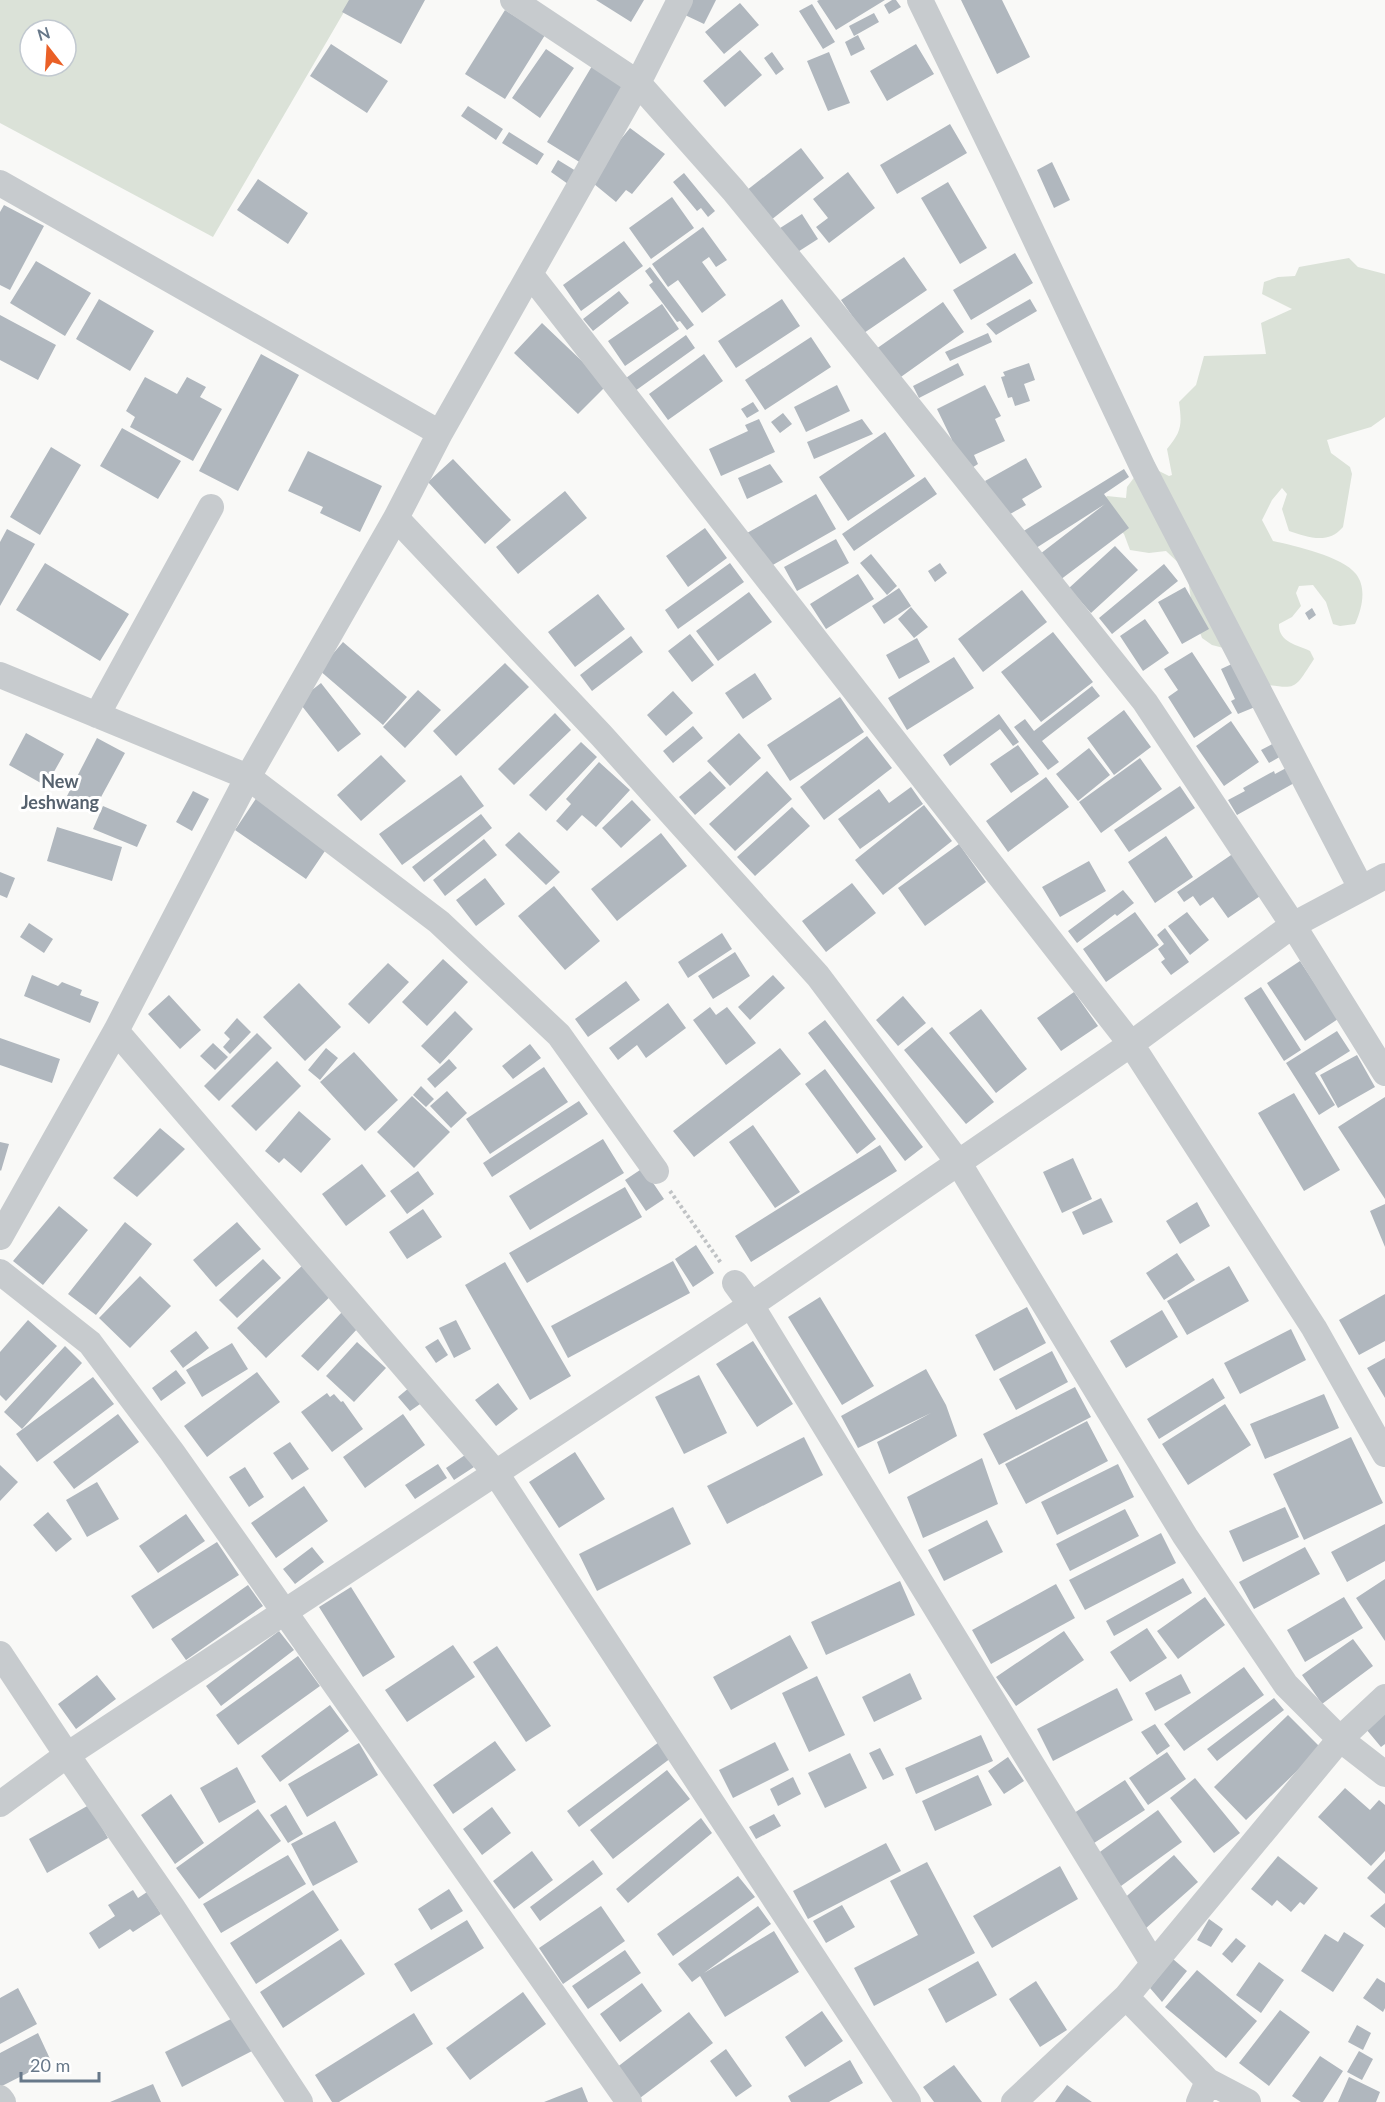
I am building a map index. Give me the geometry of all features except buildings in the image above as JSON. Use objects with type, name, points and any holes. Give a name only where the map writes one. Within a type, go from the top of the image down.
[{"type":"street","points":[[513,0],[638,83],[741,200],[866,353],[1145,702],[1293,925],[1385,1072]]},
{"type":"street","points":[[0,1237],[116,1031],[248,777],[396,518],[440,433],[638,83],[680,0]]},
{"type":"street","points":[[920,0],[1143,468],[1361,888]]},
{"type":"street","points":[[0,183],[440,433]]},
{"type":"street","points":[[530,274],[1131,1044],[1314,1328],[1385,1454]]},
{"type":"street","points":[[98,715],[211,507]]},
{"type":"street","points":[[396,518],[601,735],[818,976],[958,1162],[1185,1536],[1286,1685],[1340,1739],[1385,1774]]},
{"type":"street","points":[[0,675],[248,777],[439,922],[559,1035],[656,1171]]},
{"type":"street","points":[[0,1804],[67,1755],[751,1305],[1131,1044],[1293,925],[1385,876]]},
{"type":"street","points":[[116,1031],[495,1472],[908,2102]]},
{"type":"street","points":[[0,1272],[90,1343],[172,1452],[629,2102]]},
{"type":"street","points":[[735,1283],[751,1305],[1153,1963]]},
{"type":"street","points":[[0,1654],[172,1907],[300,2102]]},
{"type":"street","points":[[1014,2102],[1126,1997],[1340,1739],[1385,1696]]},
{"type":"street","points":[[1126,1997],[1204,2091],[1248,2102]]},
{"type":"street","points":[[0,2098],[3,2102]]},
{"type":"path","points":[[656,1171],[735,1283]]},
{"type":"shaded area","points":[[0,0],[351,0],[213,237],[0,123]]},
{"type":"shaded area","points":[[1349,258],[1358,267],[1385,274],[1385,417],[1371,427],[1327,440],[1331,453],[1350,467],[1352,474],[1343,527],[1337,533],[1318,538],[1289,531],[1282,509],[1287,494],[1282,488],[1272,500],[1262,520],[1273,541],[1329,557],[1356,574],[1362,592],[1360,612],[1355,624],[1340,626],[1333,624],[1326,602],[1313,585],[1299,586],[1296,593],[1301,606],[1292,617],[1279,624],[1280,630],[1285,639],[1310,651],[1314,659],[1298,682],[1293,685],[1282,687],[1260,684],[1239,652],[1212,645],[1202,638],[1193,614],[1187,571],[1166,551],[1149,553],[1130,550],[1124,534],[1102,513],[1103,501],[1107,496],[1126,498],[1127,487],[1139,471],[1159,471],[1169,476],[1172,475],[1167,449],[1180,427],[1179,402],[1196,385],[1204,356],[1266,354],[1261,323],[1292,309],[1262,294],[1264,282],[1278,277],[1295,276],[1299,267]]},
{"type":"district","name":"New Jeshwang","points":[[60,792]]}]
